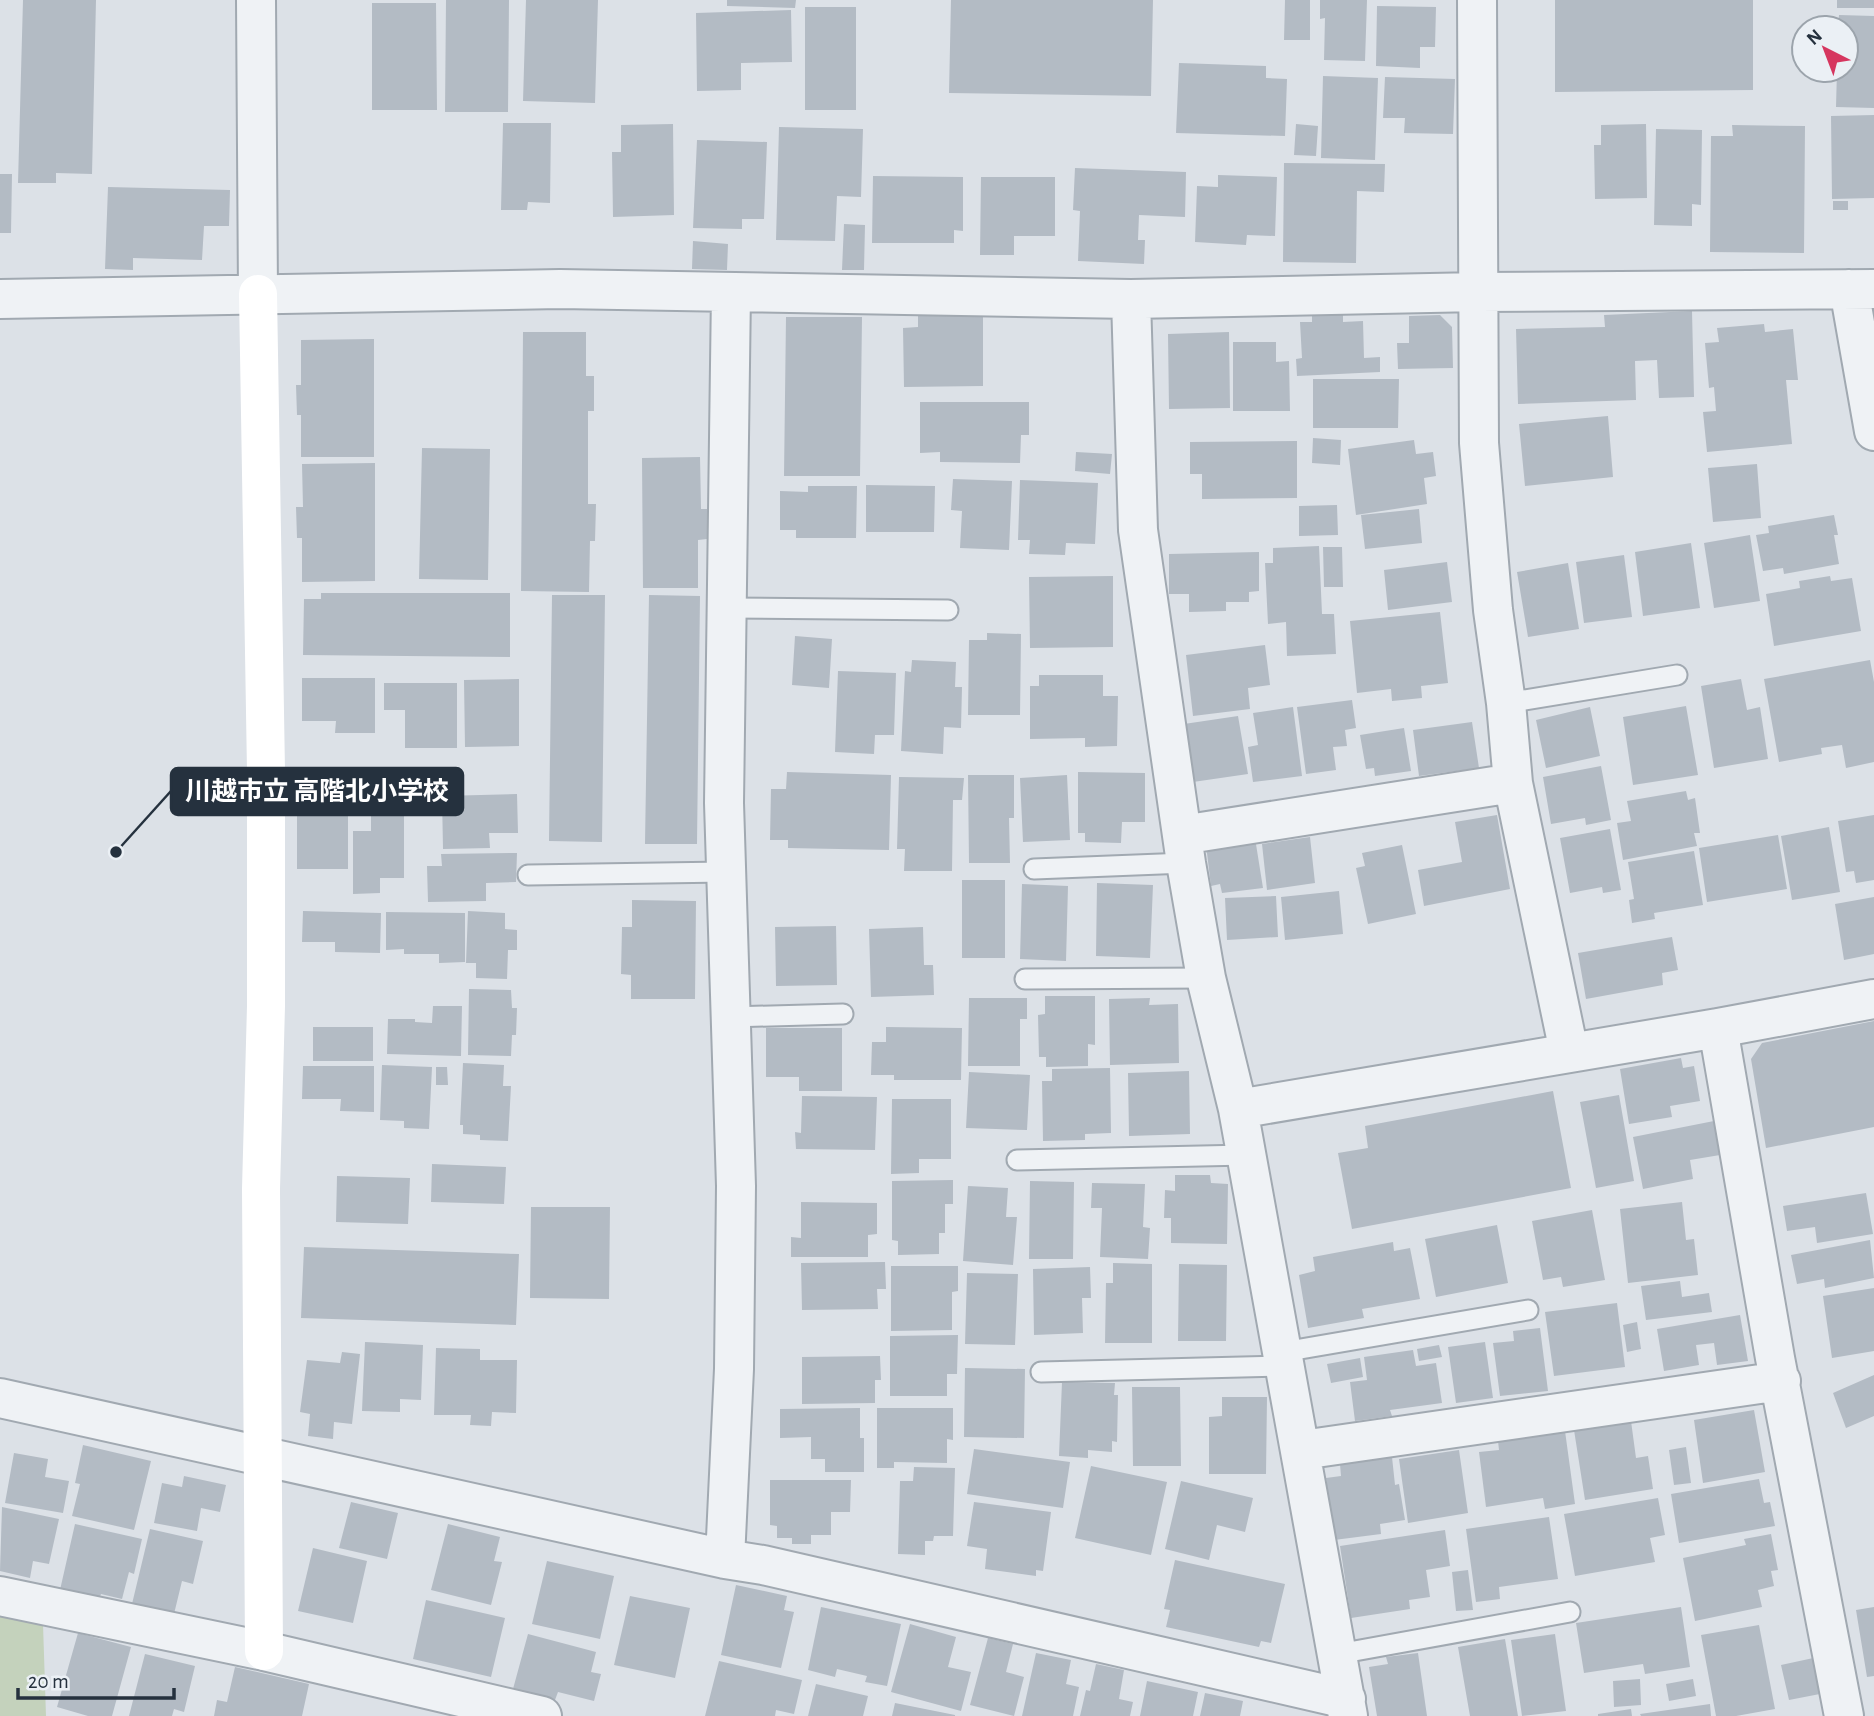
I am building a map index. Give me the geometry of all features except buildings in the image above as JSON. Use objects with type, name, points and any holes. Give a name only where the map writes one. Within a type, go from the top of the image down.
[{"type":"street","points":[[256,0],[266,771],[266,1006],[261,1189],[264,1651]]},
{"type":"street","points":[[1477,0],[1479,443],[1493,610],[1506,703],[1513,783],[1569,1052]]},
{"type":"street","points":[[0,299],[560,289],[1132,299],[1479,292],[1862,289],[1874,431]]},
{"type":"street","points":[[725,1559],[734,1369],[736,1186],[725,872],[731,292]]},
{"type":"street","points":[[0,1398],[725,1559],[777,1568],[1347,1708],[1247,1155],[1206,978],[1184,849],[1138,530],[1132,299]]},
{"type":"street","points":[[1184,849],[1513,783]]},
{"type":"street","points":[[1238,1109],[1874,999]]},
{"type":"street","points":[[1718,1028],[1844,1716]]},
{"type":"street","points":[[1302,1450],[1781,1381]]},
{"type":"street","points":[[0,1596],[264,1651],[542,1716]]},
{"type":"street","points":[[1861,1716],[1874,1715]]},
{"type":"lane","points":[[727,608],[948,610]]},
{"type":"lane","points":[[1506,703],[1677,675]]},
{"type":"lane","points":[[1034,869],[1184,849]]},
{"type":"lane","points":[[528,875],[725,872]]},
{"type":"lane","points":[[1025,979],[1206,978]]},
{"type":"lane","points":[[730,1017],[844,1014]]},
{"type":"lane","points":[[1017,1160],[1247,1155]]},
{"type":"lane","points":[[1041,1372],[1284,1359],[1528,1310]]},
{"type":"lane","points":[[1338,1654],[1570,1612]]},
{"type":"green space","points":[[0,1614],[43,1624],[46,1716],[0,1716]]},
{"type":"place","name":"川越市立 高階北小学校","points":[[116,852]]}]
